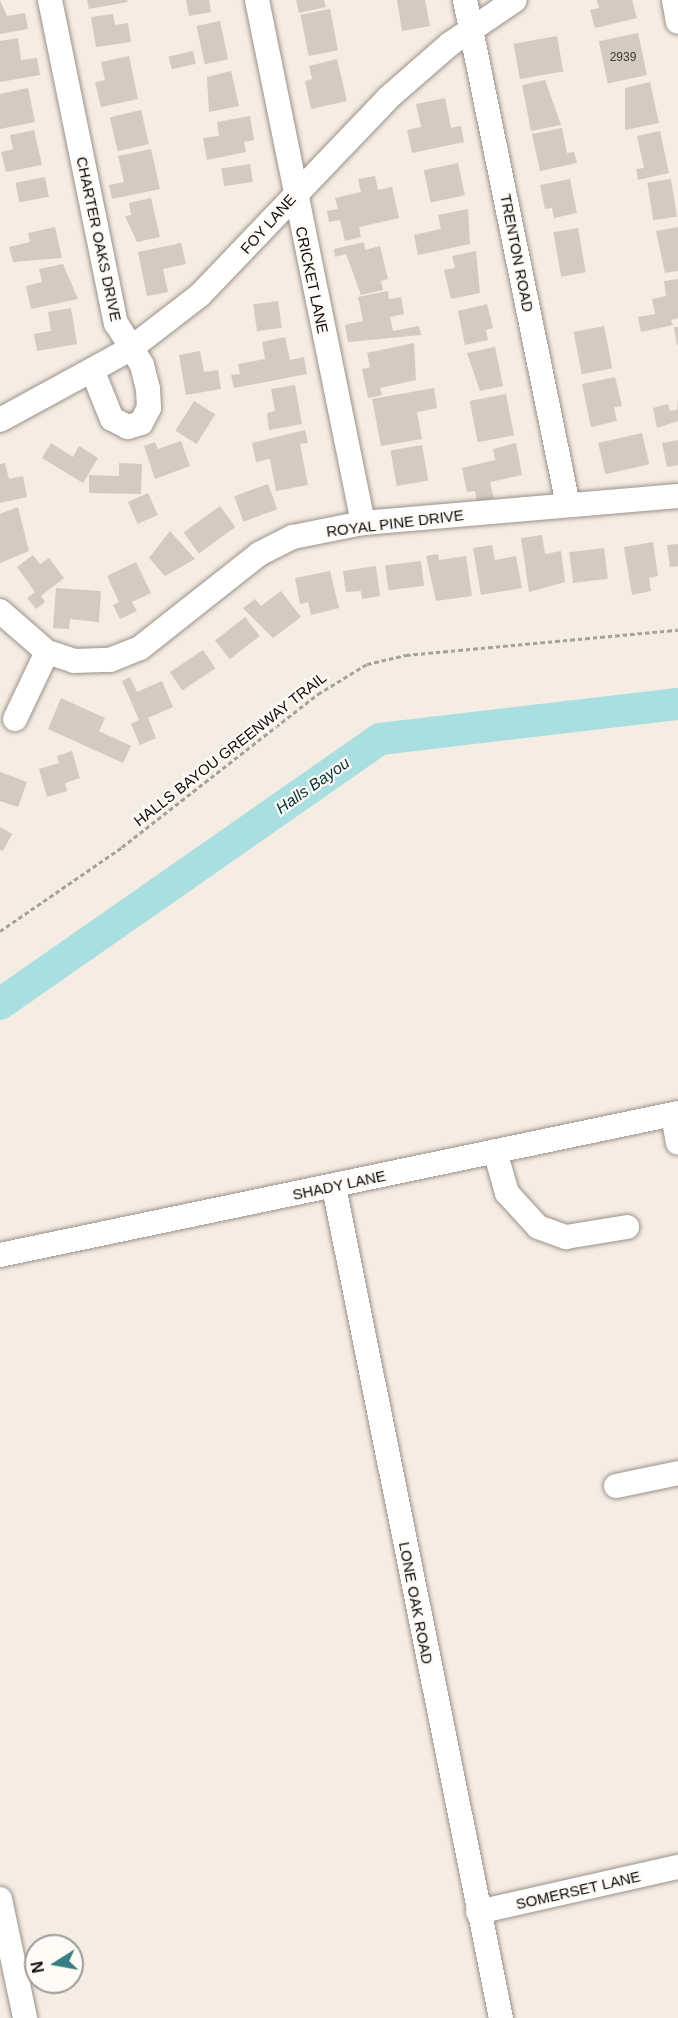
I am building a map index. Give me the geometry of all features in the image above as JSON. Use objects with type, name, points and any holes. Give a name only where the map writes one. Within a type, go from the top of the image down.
[{"type":"street","name":"CHARTER OAKS DRIVE","points":[[50,0],[116,323],[148,389],[149,408],[141,423],[129,426],[112,419],[93,372]]},
{"type":"street","name":"CRICKET LANE","points":[[257,0],[294,194],[363,523]]},
{"type":"street","name":"TRENTON ROAD","points":[[465,0],[568,505]]},
{"type":"street","name":"FOY LANE","points":[[0,420],[93,372],[130,349],[200,295],[388,98],[472,30],[515,0]]},
{"type":"street","points":[[674,0],[678,22]]},
{"type":"street","name":"ROYAL PINE DRIVE","points":[[47,652],[92,662],[127,655],[259,554],[293,537],[363,523],[678,496]]},
{"type":"street","points":[[0,611],[47,652],[15,719]]},
{"type":"street","points":[[675,1114],[678,1143]]},
{"type":"street","name":"SHADY LANE","points":[[0,1254],[675,1114]]},
{"type":"street","points":[[495,1151],[507,1193],[538,1227],[566,1237],[627,1227]]},
{"type":"street","name":"LONE OAK ROAD","points":[[334,1186],[501,2018]]},
{"type":"street","points":[[616,1486],[678,1473]]},
{"type":"street","name":"SOMERSET LANE","points":[[478,1912],[678,1868]]},
{"type":"street","points":[[0,1899],[25,2018]]},
{"type":"path","name":"HALLS BAYOU GREENWAY TRAIL","points":[[0,931],[122,847],[318,694],[367,664],[406,655],[678,630]]},
{"type":"building","points":[[0,0],[7,16],[25,13],[28,29],[0,34]]},
{"type":"building","points":[[87,0],[127,0],[128,2],[89,9]]},
{"type":"building","points":[[186,0],[209,0],[211,12],[189,16]]},
{"type":"building","points":[[296,0],[324,0],[326,7],[299,13]]},
{"type":"building","points":[[397,0],[425,0],[430,26],[402,31]]},
{"type":"building","points":[[597,0],[632,0],[637,18],[595,28],[590,10],[599,8]]},
{"type":"building","points":[[330,9],[338,50],[309,56],[301,15]]},
{"type":"building","points":[[113,14],[115,25],[128,23],[131,42],[96,47],[91,17]]},
{"type":"building","points":[[220,21],[228,59],[205,64],[197,26]]},
{"type":"building","points":[[638,33],[647,75],[608,83],[599,41]]},
{"type":"building","points":[[557,36],[563,71],[520,79],[514,44]]},
{"type":"building","points":[[18,38],[21,60],[37,58],[40,75],[0,82],[0,41]]},
{"type":"building","points":[[193,51],[196,64],[172,69],[169,57]]},
{"type":"building","points":[[129,56],[138,99],[101,107],[95,82],[105,80],[101,62]]},
{"type":"building","points":[[337,59],[347,101],[311,109],[305,81],[312,79],[309,66]]},
{"type":"building","points":[[231,71],[239,106],[209,112],[207,77]]},
{"type":"building","points":[[545,80],[561,125],[531,131],[522,85]]},
{"type":"building","points":[[650,82],[659,123],[625,130],[625,88]]},
{"type":"building","points":[[28,88],[35,122],[0,129],[0,94]]},
{"type":"building","points":[[445,98],[451,128],[461,126],[464,142],[412,153],[407,130],[421,127],[416,104]]},
{"type":"building","points":[[141,110],[149,144],[118,151],[110,117]]},
{"type":"building","points":[[250,116],[254,140],[244,142],[246,152],[207,160],[203,138],[219,136],[217,122]]},
{"type":"building","points":[[562,128],[567,153],[574,152],[577,163],[540,171],[532,134]]},
{"type":"building","points":[[34,130],[42,165],[6,172],[1,152],[13,149],[10,135]]},
{"type":"building","points":[[660,131],[669,173],[638,180],[636,169],[644,168],[637,136]]},
{"type":"building","points":[[151,149],[160,189],[112,199],[109,185],[124,182],[118,156]]},
{"type":"building","points":[[458,163],[465,195],[431,203],[424,170]]},
{"type":"building","points":[[250,164],[253,182],[224,186],[221,169]]},
{"type":"building","points":[[375,176],[378,190],[392,187],[399,218],[359,227],[361,237],[345,241],[340,220],[329,222],[327,211],[338,209],[335,198],[361,192],[358,179]]},
{"type":"building","points":[[45,177],[49,197],[19,202],[16,183]]},
{"type":"building","points":[[570,179],[577,213],[554,218],[552,208],[545,209],[540,185]]},
{"type":"building","points":[[671,179],[677,217],[653,220],[647,183]]},
{"type":"building","points":[[151,198],[160,237],[137,242],[125,216],[131,215],[129,203]]},
{"type":"building","points":[[468,209],[470,244],[418,255],[414,235],[441,229],[438,215]]},
{"type":"building","points":[[55,227],[62,258],[13,262],[9,247],[30,242],[28,233]]},
{"type":"building","points":[[678,227],[678,271],[665,273],[656,231]]},
{"type":"building","points":[[578,228],[586,272],[561,277],[553,232]]},
{"type":"building","points":[[364,242],[365,250],[380,246],[388,279],[381,281],[383,290],[361,295],[346,254],[335,257],[334,249]]},
{"type":"building","points":[[181,243],[186,264],[163,269],[168,292],[147,296],[138,252]]},
{"type":"building","points":[[476,251],[480,293],[451,299],[444,270],[455,268],[452,256]]},
{"type":"building","points":[[63,264],[78,299],[31,309],[26,286],[42,282],[39,269]]},
{"type":"building","points":[[678,279],[678,318],[671,320],[673,325],[641,332],[638,317],[655,314],[652,299],[666,296],[664,281]]},
{"type":"building","points":[[388,291],[389,299],[401,297],[404,314],[390,317],[393,331],[419,326],[421,335],[348,342],[345,325],[363,321],[358,297]]},
{"type":"building","points":[[278,301],[282,328],[257,331],[253,304]]},
{"type":"building","points":[[487,304],[493,328],[486,330],[488,340],[465,345],[458,311]]},
{"type":"building","points":[[71,308],[77,344],[37,351],[34,334],[51,331],[48,312]]},
{"type":"building","points":[[604,326],[612,368],[582,374],[574,332]]},
{"type":"building","points":[[674,327],[678,327],[677,346]]},
{"type":"building","points":[[285,337],[290,360],[304,357],[307,374],[234,388],[231,375],[240,374],[238,364],[265,359],[262,342]]},
{"type":"building","points":[[414,343],[416,380],[380,388],[382,395],[368,398],[362,369],[370,367],[367,353]]},
{"type":"building","points":[[495,347],[503,386],[480,391],[467,353]]},
{"type":"building","points":[[200,351],[204,372],[218,370],[221,389],[186,395],[179,355]]},
{"type":"building","points":[[615,377],[622,406],[614,407],[617,421],[591,427],[582,384]]},
{"type":"building","points":[[295,385],[302,424],[269,430],[267,413],[275,411],[271,389]]},
{"type":"building","points":[[434,388],[437,408],[417,412],[422,439],[381,446],[372,399]]},
{"type":"building","points":[[506,394],[514,435],[478,442],[470,401]]},
{"type":"building","points":[[678,398],[678,421],[657,428],[653,408],[668,404],[670,411],[677,410]]},
{"type":"building","points":[[194,401],[215,414],[197,444],[175,431]]},
{"type":"building","points":[[305,430],[308,443],[300,444],[308,485],[276,491],[270,459],[256,462],[252,443]]},
{"type":"building","points":[[642,433],[649,464],[605,474],[598,443]]},
{"type":"building","points":[[678,440],[678,465],[667,467],[662,443]]},
{"type":"building","points":[[181,441],[190,466],[155,479],[144,446],[155,442],[158,449]]},
{"type":"building","points":[[51,443],[73,457],[79,446],[98,458],[83,483],[42,458]]},
{"type":"building","points":[[516,443],[522,475],[490,482],[494,499],[477,502],[475,491],[467,492],[462,468],[495,460],[493,449]]},
{"type":"building","points":[[422,445],[428,480],[397,486],[390,451]]},
{"type":"building","points":[[5,463],[9,479],[23,476],[27,497],[0,503],[0,464]]},
{"type":"building","points":[[119,463],[142,464],[141,494],[89,493],[89,475],[119,476]]},
{"type":"building","points":[[268,484],[277,509],[243,522],[234,496]]},
{"type":"building","points":[[148,493],[158,515],[138,524],[128,502]]},
{"type":"building","points":[[220,506],[235,527],[199,553],[184,532]]},
{"type":"building","points":[[18,507],[29,551],[0,563],[0,514]]},
{"type":"building","points":[[170,531],[195,559],[165,576],[149,558]]},
{"type":"building","points":[[542,535],[545,554],[561,551],[565,582],[529,592],[521,538]]},
{"type":"building","points":[[653,542],[658,576],[649,578],[651,591],[632,595],[624,547]]},
{"type":"building","points":[[678,544],[678,566],[670,567],[667,545]]},
{"type":"building","points":[[492,545],[495,560],[516,556],[522,588],[481,595],[473,548]]},
{"type":"building","points":[[604,548],[608,579],[573,583],[569,552]]},
{"type":"building","points":[[438,554],[439,560],[466,556],[472,596],[436,601],[426,556]]},
{"type":"building","points":[[33,555],[40,564],[49,558],[64,578],[41,596],[45,602],[36,609],[27,598],[35,592],[17,567]]},
{"type":"building","points":[[421,561],[424,586],[388,590],[385,565]]},
{"type":"building","points":[[136,562],[151,593],[132,602],[137,611],[120,619],[113,605],[119,602],[107,576]]},
{"type":"building","points":[[376,566],[380,596],[362,599],[361,591],[346,592],[343,571]]},
{"type":"building","points":[[330,571],[339,608],[311,615],[308,602],[300,604],[295,578]]},
{"type":"building","points":[[56,588],[101,591],[99,622],[70,619],[69,629],[53,628]]},
{"type":"building","points":[[281,591],[301,617],[273,638],[243,608],[255,599],[261,606]]},
{"type":"building","points":[[245,617],[260,636],[230,659],[215,640]]},
{"type":"building","points":[[203,650],[215,668],[182,691],[170,672]]},
{"type":"building","points":[[130,677],[137,692],[162,681],[173,707],[148,718],[156,738],[140,745],[131,724],[139,720],[122,681]]},
{"type":"building","points":[[61,698],[105,718],[99,731],[131,746],[123,763],[48,729]]},
{"type":"building","points":[[72,751],[80,778],[65,783],[67,791],[47,797],[39,769],[59,763],[57,756]]},
{"type":"building","points":[[0,772],[27,782],[18,807],[0,801]]},
{"type":"building","points":[[0,827],[12,834],[3,851],[0,850]]},
{"type":"waterway","name":"Halls Bayou","points":[[0,1004],[380,739],[678,704]]}]
